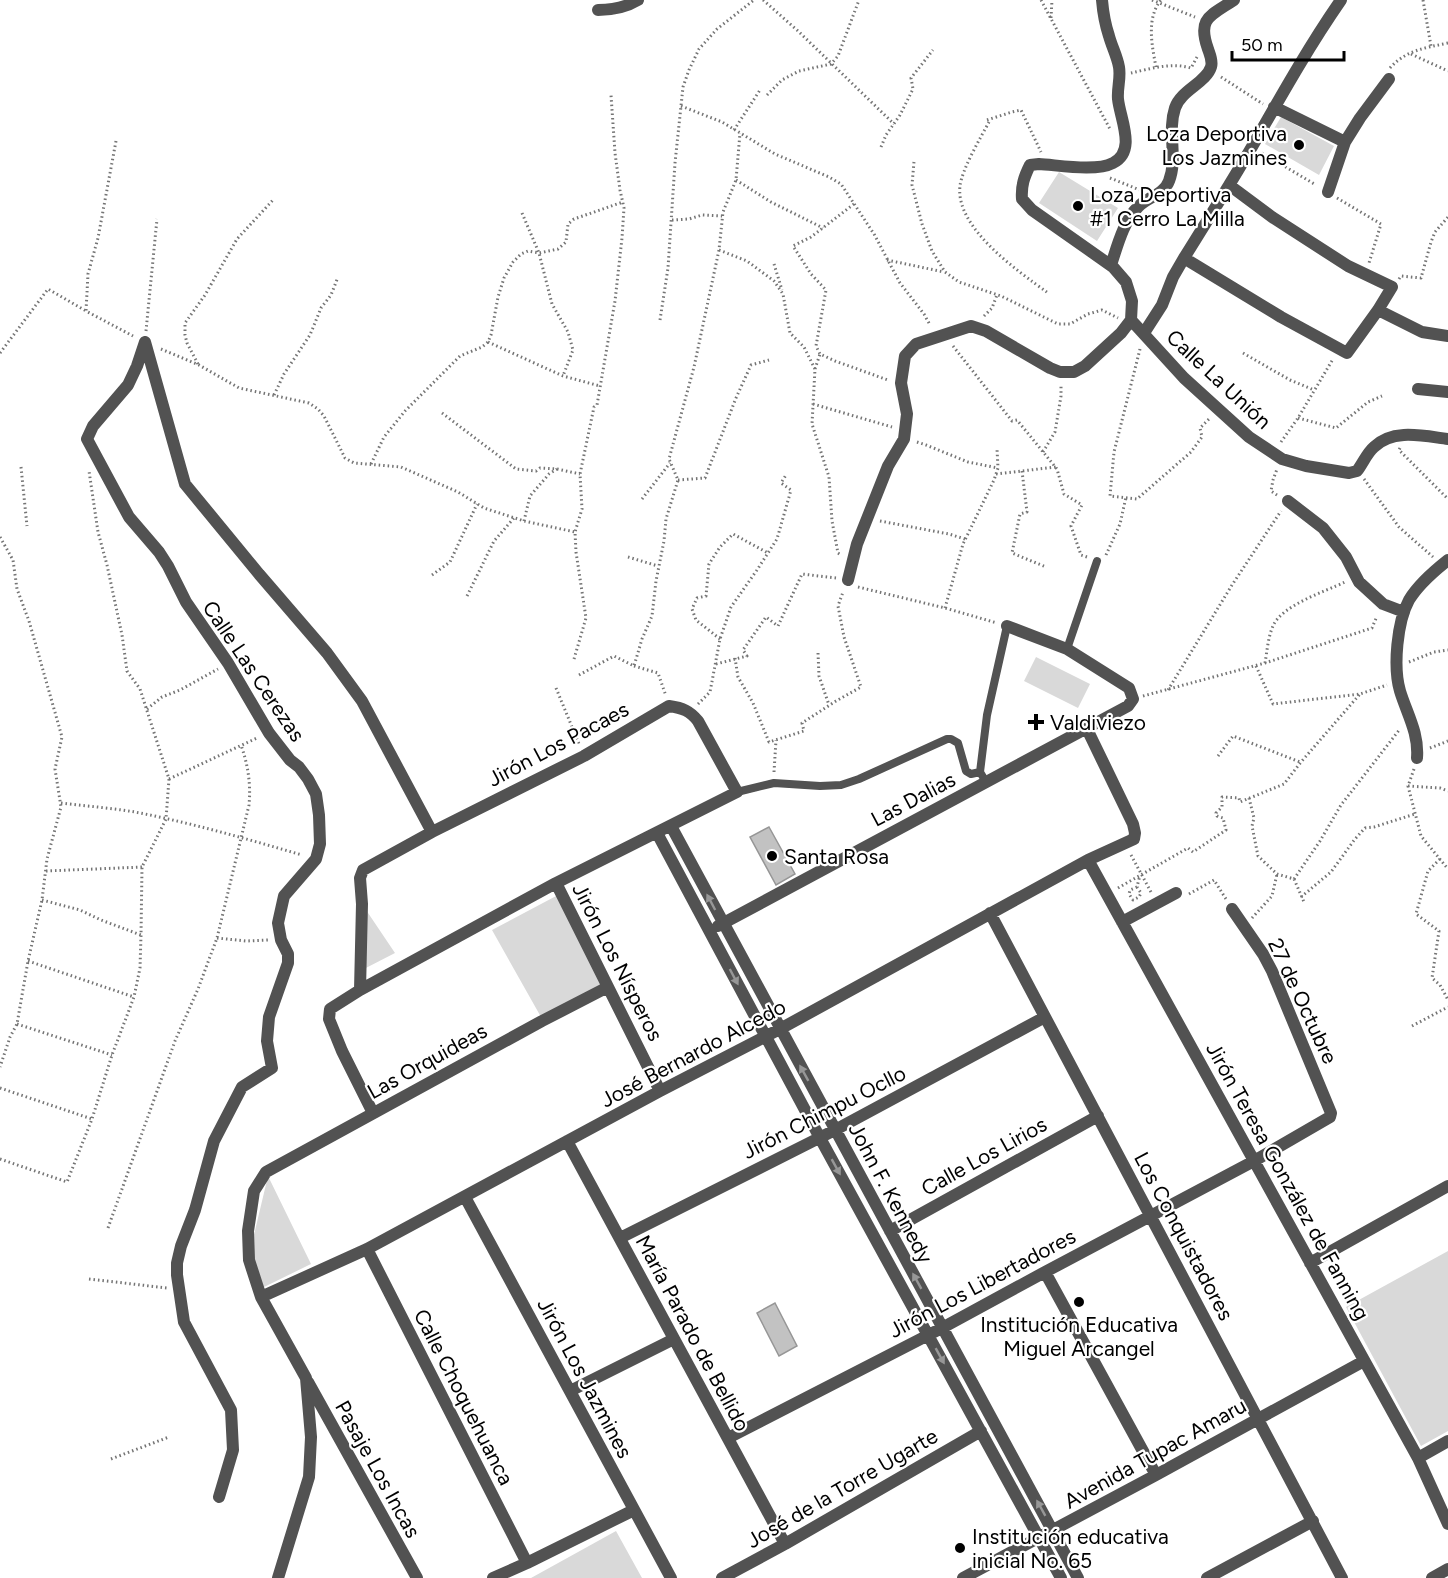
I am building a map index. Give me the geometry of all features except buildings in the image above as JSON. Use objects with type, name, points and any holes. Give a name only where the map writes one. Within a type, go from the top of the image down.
[{"type":"street","points":[[598,10],[613,10],[628,6],[638,0]]},
{"type":"street","points":[[848,580],[857,544],[888,466],[904,439],[907,414],[901,384],[905,356],[916,344],[971,326],[986,330],[1050,368],[1060,372],[1074,372],[1085,366],[1121,333],[1129,322],[1132,301],[1126,282],[1111,265],[1032,210],[1022,199],[1021,187],[1030,165],[1098,167],[1112,164],[1121,157],[1126,146],[1126,133],[1118,101],[1120,75],[1104,19],[1102,0]]},
{"type":"street","points":[[1111,265],[1117,245],[1132,214],[1139,205],[1156,196],[1169,183],[1172,168],[1171,124],[1175,107],[1180,99],[1208,73],[1212,65],[1203,29],[1206,21],[1212,14],[1234,0]]},
{"type":"street","points":[[1144,333],[1162,306],[1173,277],[1184,258],[1341,0]]},
{"type":"street","points":[[1328,192],[1345,142],[1389,79]]},
{"type":"street","points":[[1274,107],[1345,142]]},
{"type":"street","points":[[1184,258],[1281,317],[1343,351],[1378,310],[1392,287],[1348,266],[1272,217],[1229,185]]},
{"type":"street","points":[[1378,310],[1422,332],[1448,337]]},
{"type":"street","name":"Calle La Unión","points":[[1129,322],[1144,333],[1184,378],[1218,410],[1249,437],[1278,456],[1306,466],[1348,473],[1357,471]]},
{"type":"street","points":[[145,342],[185,484],[327,653],[362,701],[432,832]]},
{"type":"street","name":"Calle Las Cerezas","points":[[145,342],[128,385],[93,426],[87,439],[129,517],[159,552],[186,602],[228,663],[269,733],[290,760],[308,778],[316,794],[319,815],[320,844],[316,859]]},
{"type":"street","points":[[1418,389],[1448,392]]},
{"type":"street","points":[[1357,471],[1373,448],[1387,437],[1410,434],[1448,439]]},
{"type":"street","points":[[1287,501],[1323,528],[1346,557],[1359,582],[1383,604],[1404,612]]},
{"type":"street","points":[[1418,756],[1417,739],[1398,681],[1397,646],[1404,612],[1409,600],[1422,584],[1445,563]]},
{"type":"street","points":[[1007,626],[1067,649],[1130,688],[1133,699]]},
{"type":"street","name":"Las Dalias","points":[[709,931],[983,777],[1087,729],[1128,706],[1133,699]]},
{"type":"street","points":[[373,1113],[342,1051],[329,1019],[330,1009],[360,990],[556,883],[737,792],[698,721],[690,711],[682,707],[669,706]]},
{"type":"street","name":"Jirón Los Pacaes","points":[[360,990],[362,904],[360,878],[363,870],[432,832],[584,756],[669,706]]},
{"type":"street","name":"José Bernardo Alcedo","points":[[261,1297],[367,1250],[660,1091],[766,1037],[1088,860],[1134,839],[1133,824],[1087,729]]},
{"type":"street","name":"John F. Kennedy","points":[[671,826],[1078,1578]]},
{"type":"street","name":"John F. Kennedy","points":[[657,833],[820,1138],[1061,1578]]},
{"type":"street","points":[[219,1497],[233,1450],[231,1410],[184,1322],[177,1263],[214,1141],[242,1087],[272,1068],[267,1041],[269,1017],[288,963],[288,954],[281,940],[278,923],[284,896],[316,859]]},
{"type":"street","name":"Jirón Teresa González de Fanning","points":[[1088,860],[1418,1458],[1448,1524]]},
{"type":"street","name":"Jirón Los Nísperos","points":[[556,883],[660,1091]]},
{"type":"street","points":[[1122,922],[1176,893]]},
{"type":"street","name":"27 de Octubre","points":[[1232,909],[1272,971],[1331,1113]]},
{"type":"street","name":"Los Conquistadores","points":[[990,913],[1342,1578]]},
{"type":"street","name":"Las Orquideas","points":[[266,1172],[608,987]]},
{"type":"street","name":"Jirón Chimpu Ocllo","points":[[620,1238],[836,1130],[1045,1017]]},
{"type":"street","name":"Jirón Los Libertadores","points":[[728,1438],[942,1328],[1254,1161],[1326,1120],[1331,1113]]},
{"type":"street","name":"Calle Los Lirios","points":[[890,1231],[1098,1116]]},
{"type":"street","name":"María Parado de Bellido","points":[[567,1141],[785,1544]]},
{"type":"street","name":"Pasaje Los Incas","points":[[266,1172],[254,1191],[248,1239],[249,1260],[261,1297],[417,1578]]},
{"type":"street","points":[[1310,1263],[1448,1186]]},
{"type":"street","name":"Jirón Los Jazmines","points":[[465,1197],[671,1578]]},
{"type":"street","name":"Calle Choquehuanca","points":[[367,1250],[527,1563]]},
{"type":"street","points":[[1045,1272],[1156,1475]]},
{"type":"street","points":[[570,1391],[674,1339]]},
{"type":"street","name":"Avenida Tupac Amaru","points":[[963,1578],[1365,1361]]},
{"type":"street","name":"Pasaje Los Incas","points":[[278,1578],[309,1477],[312,1437],[306,1378]]},
{"type":"street","name":"José de la Torre Ugarte","points":[[722,1578],[981,1431]]},
{"type":"street","points":[[1418,1458],[1448,1441]]},
{"type":"street","points":[[493,1578],[634,1510]]},
{"type":"street","points":[[1207,1578],[1313,1521]]},
{"type":"street","points":[[1432,1578],[1448,1569]]},
{"type":"lane","points":[[1067,649],[1097,561]]},
{"type":"lane","points":[[737,792],[774,783],[841,785],[947,739],[958,743],[966,771],[983,777],[987,715],[1007,626]]},
{"type":"path","points":[[660,320],[668,268],[683,87],[699,49],[717,29],[754,0]]},
{"type":"path","points":[[763,0],[894,124]]},
{"type":"path","points":[[767,95],[782,80],[799,71],[831,64],[837,56],[859,0]]},
{"type":"path","points":[[1041,0],[1119,145],[1121,157]]},
{"type":"path","points":[[1051,20],[1052,0]]},
{"type":"path","points":[[1152,0],[1160,1],[1206,21]]},
{"type":"path","points":[[1423,0],[1431,46]]},
{"type":"path","points":[[1156,67],[1151,33],[1160,1]]},
{"type":"path","points":[[1389,79],[1386,72],[1409,53],[1448,43]]},
{"type":"path","points":[[881,147],[913,89],[911,78],[933,50]]},
{"type":"path","points":[[1120,75],[1156,67],[1183,65],[1191,68],[1197,57],[1209,51]]},
{"type":"path","points":[[1409,53],[1448,71]]},
{"type":"path","points":[[1210,69],[1268,107],[1274,107]]},
{"type":"path","points":[[734,130],[760,90]]},
{"type":"path","points":[[574,659],[586,618],[575,532],[582,509],[580,474],[594,407],[597,405],[615,301],[624,208],[615,153],[611,95]]},
{"type":"path","points":[[681,106],[722,122],[776,154],[841,184],[874,234],[900,283],[1012,421],[1017,420],[1056,467],[1064,494],[1082,505],[1071,526],[1081,555],[1102,562],[1120,524],[1126,497]]},
{"type":"path","points":[[1046,164],[1022,110],[1011,112],[988,121],[961,182],[960,197],[968,218],[985,241],[1005,262],[1048,293]]},
{"type":"path","points":[[634,666],[652,616],[666,519],[678,480],[669,459],[694,367],[719,250],[722,216],[736,180],[740,133]]},
{"type":"path","points":[[86,311],[88,274],[98,238],[116,141]]},
{"type":"path","points":[[1252,147],[1381,224],[1366,274]]},
{"type":"path","points":[[914,162],[912,185],[922,224],[932,251],[945,272],[959,282],[997,295],[1058,324],[1070,324],[1088,314],[1102,310],[1129,322]]},
{"type":"path","points":[[1098,167],[1102,174],[1156,196]]},
{"type":"path","points":[[736,180],[771,202],[823,228]]},
{"type":"path","points":[[199,365],[187,343],[185,323],[209,288],[237,239],[273,200]]},
{"type":"path","points":[[371,464],[384,437],[405,411],[460,356],[488,342],[504,278],[520,254],[528,251],[539,253],[558,249],[566,242],[568,224],[574,219],[623,202]]},
{"type":"path","points":[[854,204],[811,237],[793,246],[826,290],[816,346],[820,354],[876,377],[901,384]]},
{"type":"path","points":[[522,213],[539,253],[552,304],[568,332],[573,350],[563,376]]},
{"type":"path","points":[[672,220],[689,219],[702,215],[722,216]]},
{"type":"path","points":[[1392,287],[1401,276],[1421,278],[1435,232],[1448,218]]},
{"type":"path","points":[[145,342],[157,219]]},
{"type":"path","points":[[719,250],[747,261],[774,281],[783,294]]},
{"type":"path","points":[[887,260],[945,272]]},
{"type":"path","points":[[774,264],[783,294],[790,333],[804,347],[815,369]]},
{"type":"path","points":[[274,395],[284,374],[310,335],[321,308],[331,295],[338,277]]},
{"type":"path","points":[[0,353],[48,289],[145,342],[199,365],[239,388],[309,404],[318,409],[324,416],[345,458],[354,463],[401,467],[458,492],[484,508],[525,521],[575,532]]},
{"type":"path","points":[[971,326],[992,308],[997,295]]},
{"type":"path","points":[[1144,333],[1114,452],[1110,496],[1137,499],[1191,452],[1202,437],[1200,428],[1218,410]]},
{"type":"path","points":[[488,342],[563,376],[600,386]]},
{"type":"path","points":[[1168,690],[1287,501],[1271,491],[1278,456],[1314,390],[1343,351]]},
{"type":"path","points":[[1243,353],[1290,380],[1314,390]]},
{"type":"path","points":[[820,354],[815,369],[812,424],[829,477],[832,521],[838,553],[854,561]]},
{"type":"path","points":[[678,480],[705,478],[751,365],[769,360]]},
{"type":"path","points":[[1043,452],[1055,432],[1061,396],[1060,372]]},
{"type":"path","points":[[1298,418],[1336,428],[1368,402],[1382,396]]},
{"type":"path","points":[[813,404],[892,427],[904,439],[968,462],[998,468]]},
{"type":"path","points":[[442,413],[516,469],[536,471],[540,468],[557,469],[580,474]]},
{"type":"path","points":[[1415,435],[1399,450],[1448,499]]},
{"type":"path","points":[[945,608],[965,539],[998,468],[997,449]]},
{"type":"path","points":[[642,499],[671,462]]},
{"type":"path","points":[[21,467],[27,526]]},
{"type":"path","points":[[996,474],[1056,467]]},
{"type":"path","points":[[525,521],[530,496],[549,474],[557,469]]},
{"type":"path","points":[[0,1159],[67,1182],[92,1119],[112,1055],[134,997],[140,968],[142,867],[166,819],[169,779],[140,689],[127,671],[108,565],[98,532],[88,470]]},
{"type":"path","points":[[1022,471],[1027,512],[1020,514],[1012,553],[1046,567]]},
{"type":"path","points":[[1357,471],[1399,527],[1445,563]]},
{"type":"path","points":[[690,711],[710,692],[720,639],[731,607],[777,539],[791,490],[781,483],[786,475]]},
{"type":"path","points":[[432,575],[450,562],[477,504]]},
{"type":"path","points":[[467,596],[494,541],[514,518]]},
{"type":"path","points":[[867,519],[965,539]]},
{"type":"path","points":[[720,639],[696,620],[692,609],[697,598],[706,596],[709,564],[733,534],[768,554]]},
{"type":"path","points":[[0,537],[13,560],[17,589],[29,621],[62,737],[55,769],[61,803],[58,820],[48,852],[42,900],[17,1024],[0,1067]]},
{"type":"path","points":[[628,557],[659,566]]},
{"type":"path","points":[[716,664],[747,656],[743,650],[766,617],[778,626],[802,574],[848,580],[857,587],[945,608],[1007,626]]},
{"type":"path","points":[[1265,663],[1272,627],[1280,615],[1357,577]]},
{"type":"path","points":[[735,658],[738,676],[753,702],[769,742],[804,731],[802,723],[861,687],[844,637],[838,606],[848,580]]},
{"type":"path","points":[[1133,699],[1256,666],[1372,628],[1383,604]]},
{"type":"path","points":[[1396,666],[1434,652],[1448,650]]},
{"type":"path","points":[[818,653],[819,676],[829,705]]},
{"type":"path","points":[[579,675],[614,656],[634,666],[658,673],[669,706]]},
{"type":"path","points":[[147,709],[162,697],[180,690],[228,663]]},
{"type":"path","points":[[1256,666],[1273,704],[1360,694],[1398,681]]},
{"type":"path","points":[[556,688],[584,756]]},
{"type":"path","points":[[1107,895],[1188,848],[1193,852],[1226,830],[1222,818],[1216,813],[1222,807],[1222,797],[1239,798],[1240,802],[1284,784],[1360,694]]},
{"type":"path","points":[[1294,879],[1341,805],[1410,715]]},
{"type":"path","points":[[169,779],[269,733]]},
{"type":"path","points":[[1218,756],[1233,736],[1301,762]]},
{"type":"path","points":[[774,783],[776,740]]},
{"type":"path","points":[[1418,756],[1448,741]]},
{"type":"path","points":[[108,1228],[175,1041],[217,938],[249,805],[247,763],[241,745]]},
{"type":"path","points":[[1448,791],[1440,788],[1408,786],[1421,836],[1448,869]]},
{"type":"path","points":[[1249,798],[1254,818],[1252,826],[1258,856],[1277,874],[1294,879]]},
{"type":"path","points":[[61,803],[166,819],[316,859]]},
{"type":"path","points":[[1301,897],[1331,872],[1365,828],[1374,828],[1415,814]]},
{"type":"path","points":[[1128,851],[1154,898]]},
{"type":"path","points":[[1440,859],[1428,871],[1416,914],[1438,931],[1432,978],[1448,1000]]},
{"type":"path","points":[[46,871],[142,867]]},
{"type":"path","points":[[1244,926],[1272,896],[1277,874]]},
{"type":"path","points":[[1137,887],[1141,875]]},
{"type":"path","points":[[1294,879],[1304,902]]},
{"type":"path","points":[[1176,893],[1184,896],[1214,880],[1232,909]]},
{"type":"path","points":[[42,900],[80,910],[141,934]]},
{"type":"path","points":[[217,938],[281,940]]},
{"type":"path","points":[[28,961],[134,997]]},
{"type":"path","points":[[1412,1026],[1448,1007]]},
{"type":"path","points":[[17,1024],[112,1055]]},
{"type":"path","points":[[0,1088],[92,1119]]},
{"type":"path","points":[[89,1279],[179,1289]]},
{"type":"path","points":[[111,1459],[169,1437]]},
{"type":"shaded area","name":"Loza Deportiva Los Jazmines","points":[[1281,117],[1334,146],[1319,175],[1265,144]]},
{"type":"shaded area","name":"Loza Deportiva #1 Cerro La Milla","points":[[1059,172],[1118,208],[1097,241],[1039,203]]},
{"type":"shaded area","points":[[1036,657],[1090,684],[1078,708],[1024,681]]},
{"type":"shaded area","points":[[558,895],[604,983],[541,1017],[492,930]]},
{"type":"shaded area","points":[[362,904],[395,953],[360,971]]},
{"type":"shaded area","points":[[268,1176],[311,1264],[262,1288],[254,1269],[252,1243]]},
{"type":"shaded area","points":[[1448,1251],[1448,1431],[1421,1446],[1346,1307]]},
{"type":"shaded area","points":[[616,1531],[642,1578],[531,1578]]},
{"type":"place","name":"Loza Deportiva Los Jazmines","points":[[1299,145]]},
{"type":"place","name":"Loza Deportiva #1 Cerro La Milla","points":[[1078,206]]},
{"type":"place","name":"Valdiviezo","points":[[1036,722]]},
{"type":"place","name":"Santa Rosa","points":[[772,856]]},
{"type":"place","name":"Institución Educativa Miguel Arcangel","points":[[1079,1302]]},
{"type":"place","name":"Institución educativa inicial No. 65","points":[[960,1548]]}]
